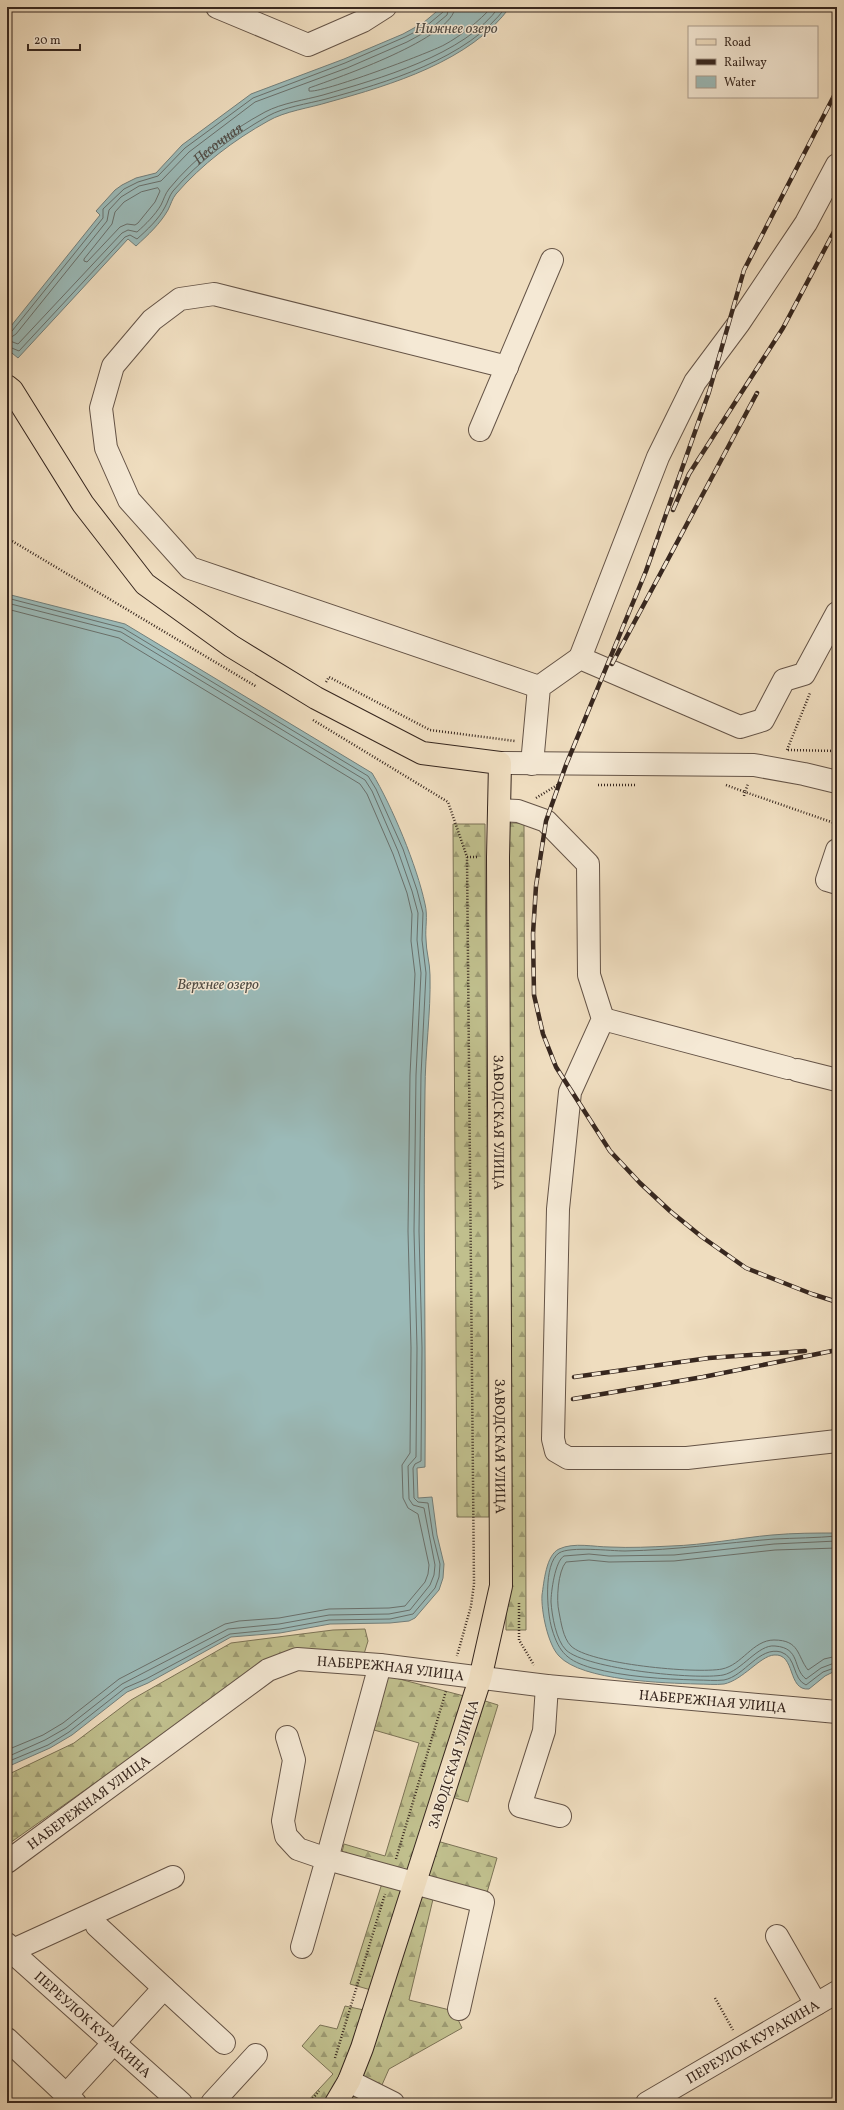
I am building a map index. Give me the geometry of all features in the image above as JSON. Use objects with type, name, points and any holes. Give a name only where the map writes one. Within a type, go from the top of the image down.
[{"type":"main road","points":[[10,388],[84,504],[145,584],[231,646],[316,698],[422,753],[500,763]]},
{"type":"main road","name":"ЗАВОДСКАЯ УЛИЦА","points":[[336,2103],[349,2082],[362,2048],[415,1883],[480,1678],[501,1586],[500,763]]},
{"type":"street","points":[[217,7],[308,45],[363,21],[385,7]]},
{"type":"street","points":[[532,764],[533,736],[539,687],[580,658],[658,457],[695,382],[739,323],[806,223],[837,165]]},
{"type":"street","points":[[480,430],[552,260]]},
{"type":"street","points":[[507,367],[214,294],[180,299],[152,320],[113,366],[101,408],[106,448],[129,500],[190,568],[539,687]]},
{"type":"street","points":[[580,658],[740,726],[763,720],[784,680],[804,674],[837,613]]},
{"type":"street","points":[[500,763],[754,765],[804,774],[837,782]]},
{"type":"street","points":[[499,810],[518,811],[546,821],[588,864],[589,975],[603,1019],[570,1092],[558,1209],[553,1439],[556,1451],[568,1458],[687,1458],[837,1441]]},
{"type":"street","points":[[837,850],[828,880],[837,884]]},
{"type":"street","points":[[603,1019],[837,1080]]},
{"type":"street","name":"НАБЕРЕЖНАЯ УЛИЦА","points":[[7,1862],[268,1670],[297,1659],[380,1665],[547,1686],[837,1712]]},
{"type":"street","points":[[302,1947],[380,1665]]},
{"type":"street","points":[[547,1686],[544,1731],[520,1806],[560,1816]]},
{"type":"street","points":[[287,1737],[294,1760],[283,1821],[286,1836],[298,1849],[327,1859],[484,1902],[459,2009]]},
{"type":"street","points":[[9,1947],[173,1877]]},
{"type":"street","points":[[97,1926],[224,2043]]},
{"type":"street","points":[[777,1936],[816,2004]]},
{"type":"street","name":"ПЕРЕУЛОК КУРАКИНА","points":[[9,1947],[181,2103]]},
{"type":"street","points":[[7,2039],[71,2099],[115,2042],[164,1988]]},
{"type":"street","name":"ПЕРЕУЛОК КУРАКИНА","points":[[647,2103],[837,1992]]},
{"type":"street","points":[[212,2103],[256,2055]]},
{"type":"street","points":[[349,2082],[393,2103]]},
{"type":"path","points":[[7,538],[258,688]]},
{"type":"path","points":[[787,750],[803,710]]},
{"type":"path","points":[[306,716],[448,802],[467,857],[474,1584],[469,1612],[451,1674],[335,2060]]},
{"type":"path","points":[[744,796],[745,792],[837,824]]},
{"type":"path","points":[[715,1998],[743,2047]]},
{"type":"path","points":[[309,2103],[323,2086]]},
{"type":"green space","points":[[504,823],[524,823],[526,1630],[506,1630]]},
{"type":"green space","points":[[453,824],[485,824],[489,1517],[457,1517]]},
{"type":"green space","points":[[365,1629],[368,1641],[364,1654],[264,1664],[7,1845],[7,1775],[74,1743],[131,1700],[231,1643],[333,1630]]},
{"type":"green space","points":[[388,1676],[464,1696],[407,1875],[341,1856],[344,1844],[385,1856],[419,1743],[374,1730]]},
{"type":"green space","points":[[482,1700],[498,1705],[468,1802],[452,1797]]},
{"type":"green space","points":[[437,1841],[497,1858],[486,1896],[426,1878]]},
{"type":"green space","points":[[383,1880],[403,1886],[371,1990],[350,1984]]},
{"type":"green space","points":[[418,1890],[434,1895],[409,2000],[454,2011],[462,2028],[389,2069],[374,2103],[346,2103]]},
{"type":"green space","points":[[345,2006],[364,2010],[343,2076],[327,2103],[306,2103],[333,2074],[302,2046],[320,2025],[337,2029]]},
{"type":"water","points":[[442,7],[510,7],[494,26],[474,42],[452,56],[428,68],[378,88],[282,115],[268,121],[243,136],[219,153],[186,183],[175,196],[161,220],[136,246],[128,239],[18,358],[7,349],[7,331],[100,215],[96,211],[115,190],[136,178],[156,173],[182,145],[251,94],[344,59],[403,34],[423,23]]},
{"type":"water","name":"Верхнее озеро","points":[[7,594],[125,624],[372,773],[388,802],[416,872],[426,913],[426,944],[430,970],[430,989],[425,1076],[424,1138],[425,1467],[417,1468],[418,1498],[432,1497],[437,1535],[444,1564],[443,1578],[439,1590],[415,1618],[409,1621],[390,1623],[330,1624],[280,1633],[231,1637],[148,1683],[127,1692],[72,1735],[50,1748],[7,1767]]},
{"type":"water","points":[[797,1533],[837,1533],[837,1670],[825,1676],[809,1689],[802,1688],[797,1684],[786,1660],[781,1656],[774,1655],[763,1659],[738,1678],[724,1684],[665,1683],[604,1676],[586,1671],[570,1664],[559,1656],[555,1651],[549,1636],[544,1618],[542,1595],[548,1563],[551,1557],[559,1549],[578,1545],[604,1547],[648,1547],[684,1545]]},
{"type":"railway","points":[[837,90],[744,270],[709,392],[646,571],[566,765],[546,821],[536,886],[533,934],[534,995],[543,1034],[556,1067],[610,1151],[640,1183],[670,1211],[702,1237],[746,1268],[812,1294],[837,1302]]},
{"type":"railway","points":[[673,510],[689,474],[783,328],[837,226]]},
{"type":"railway","points":[[612,664],[757,393]]},
{"type":"railway","points":[[573,1399],[703,1377],[837,1350]]},
{"type":"railway","points":[[574,1377],[709,1358],[805,1351]]},
{"type":"water label","name":"Нижнее озеро","points":[[456,28]]},
{"type":"water label","name":"Песочная","points":[[216,141]]}]
